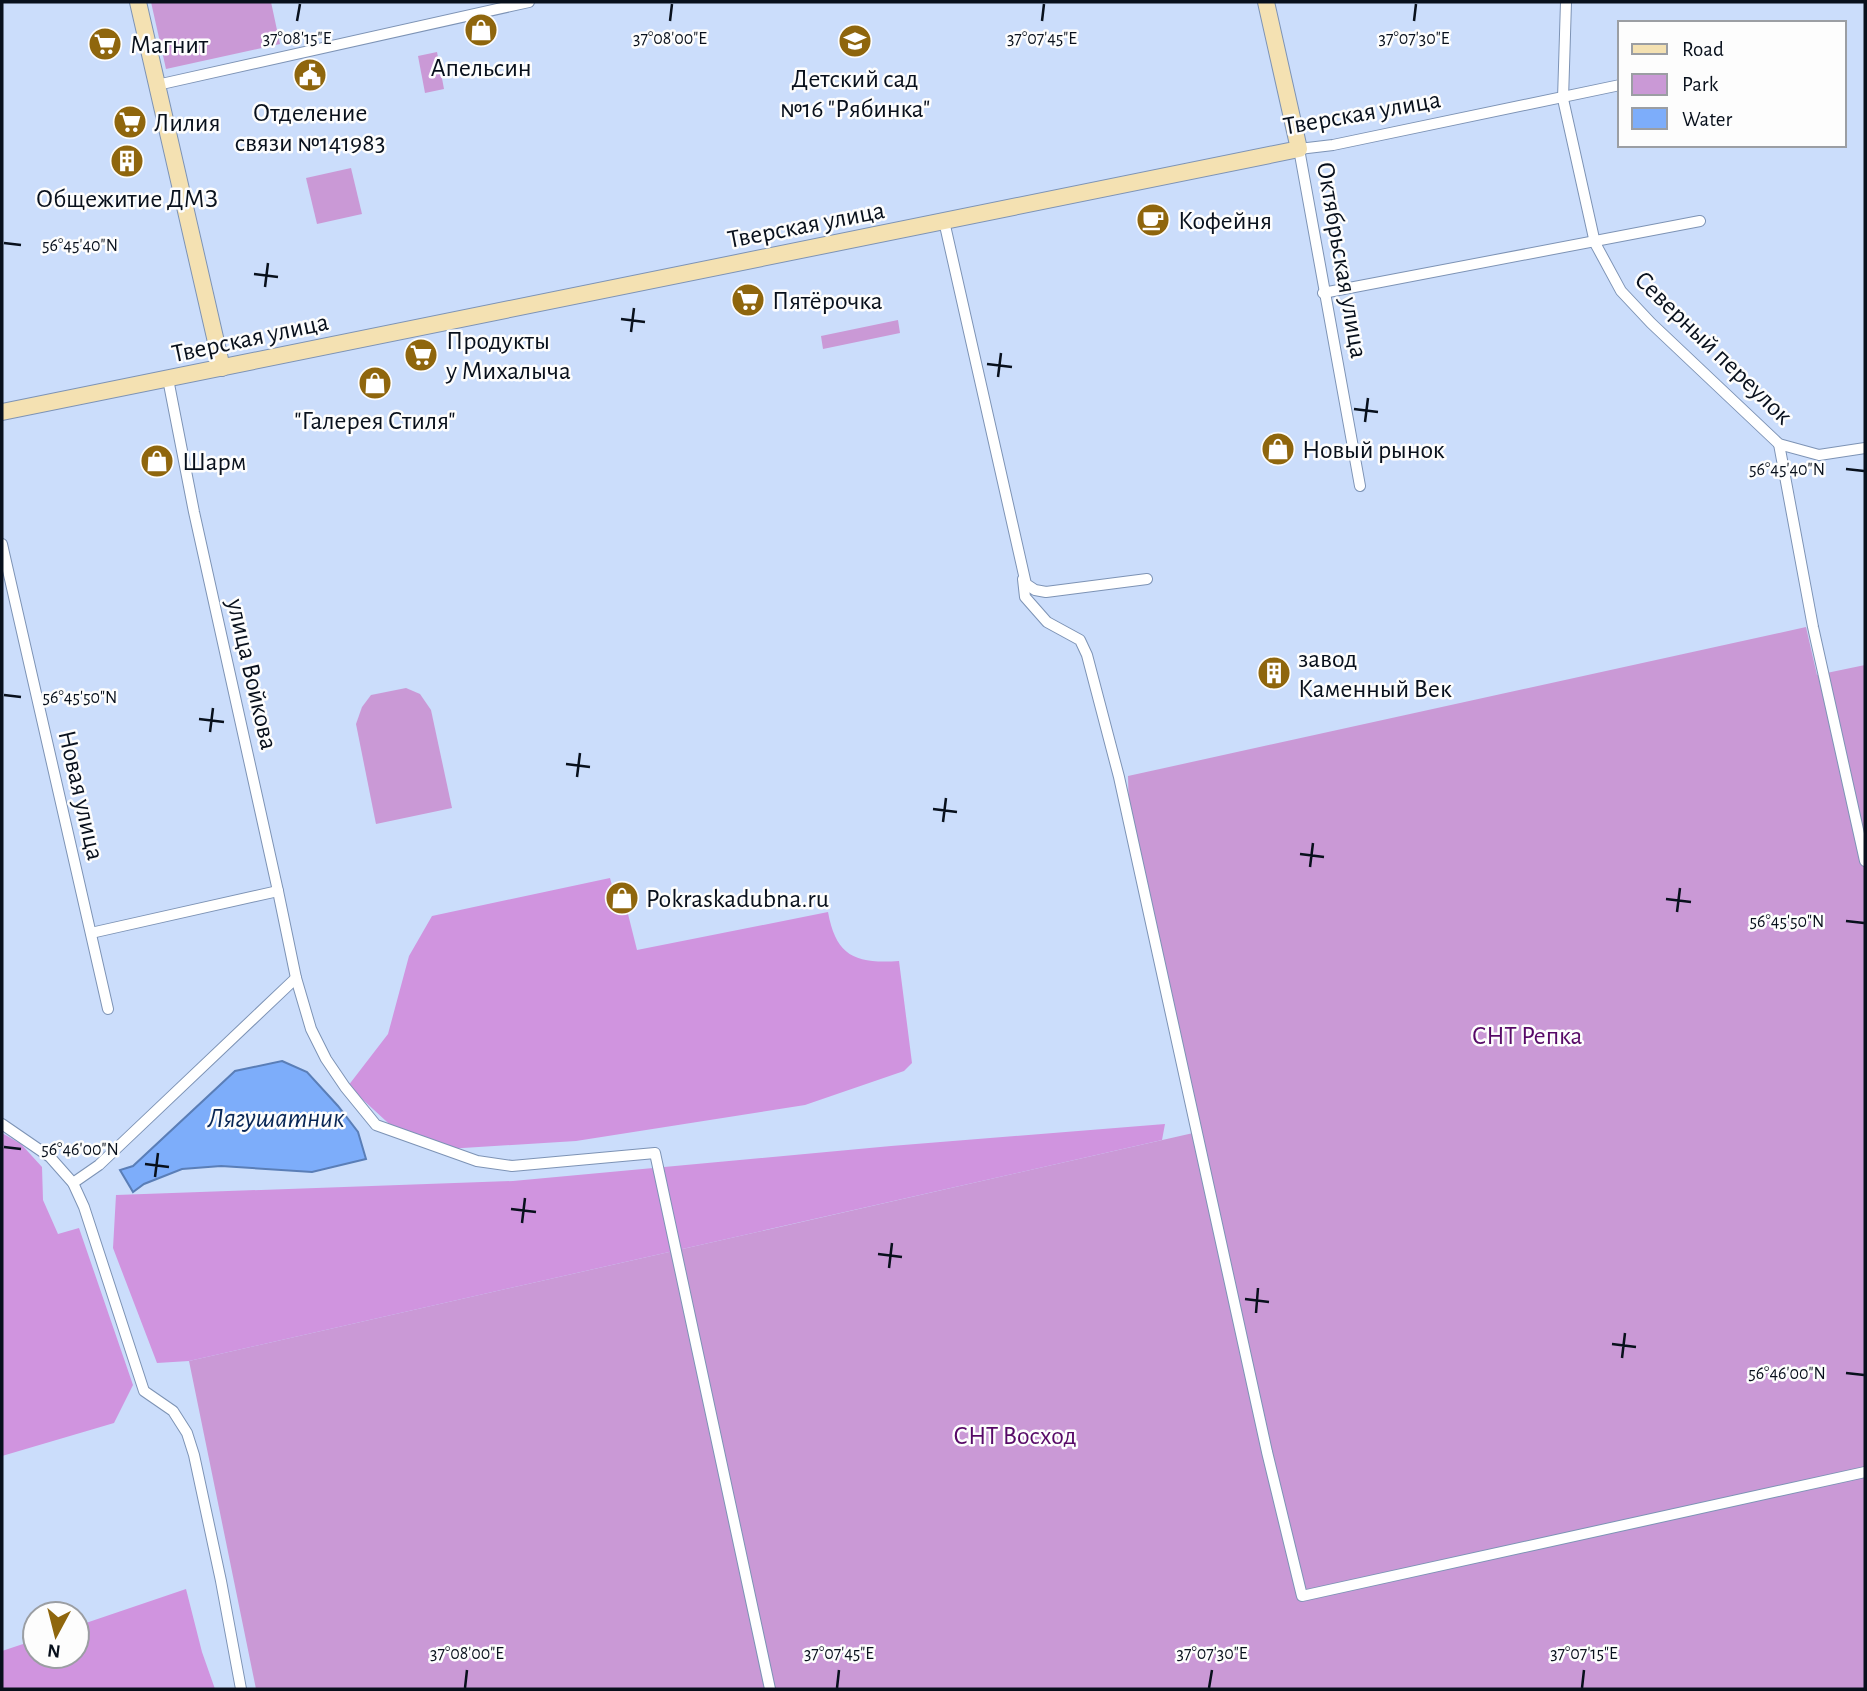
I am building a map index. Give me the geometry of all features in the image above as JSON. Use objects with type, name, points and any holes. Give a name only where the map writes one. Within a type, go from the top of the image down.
[{"type":"main road","points":[[138,2],[222,369]]},
{"type":"main road","name":"Октябрьская улица","points":[[1266,2],[1298,149]]},
{"type":"main road","name":"Тверская улица","points":[[2,412],[1298,149]]},
{"type":"street","points":[[156,85],[504,4],[529,2]]},
{"type":"street","points":[[1566,2],[1563,99],[1595,243]]},
{"type":"street","name":"Тверская улица","points":[[1298,149],[1333,145],[1618,85]]},
{"type":"street","name":"Октябрьская улица","points":[[1298,149],[1360,486]]},
{"type":"street","points":[[944,221],[1025,597],[1047,622],[1080,640],[1087,654],[1119,777],[1267,1452],[1302,1596],[1865,1472]]},
{"type":"street","name":"Северный переулок","points":[[1323,293],[1700,221]]},
{"type":"street","name":"Северный переулок","points":[[1595,243],[1621,291],[1779,444],[1819,455],[1865,448]]},
{"type":"street","name":"улица Войкова","points":[[168,379],[194,512],[296,978],[312,1029],[326,1059],[376,1125],[477,1161],[512,1166],[655,1153],[771,1689]]},
{"type":"street","points":[[1779,444],[1813,628],[1865,862]]},
{"type":"street","name":"Новая улица","points":[[2,548],[108,1009]]},
{"type":"street","points":[[1023,579],[1030,587],[1045,592],[1147,579]]},
{"type":"street","points":[[91,933],[278,891]]},
{"type":"street","points":[[73,1183],[99,1165],[296,978]]},
{"type":"street","points":[[2,1124],[50,1157],[73,1183],[84,1207],[144,1391],[173,1411],[187,1433],[219,1569],[241,1689]]},
{"type":"green space","points":[[151,2],[271,2],[280,44],[166,69]]},
{"type":"green space","points":[[437,52],[444,89],[425,93],[418,56]]},
{"type":"green space","points":[[351,168],[362,214],[317,224],[306,178]]},
{"type":"green space","points":[[898,320],[900,333],[823,349],[821,336]]},
{"type":"green space","points":[[1806,627],[1817,675],[1865,665],[1865,1689],[256,1689],[189,1361],[1202,1131],[1129,812],[1128,776]]},
{"type":"green space","points":[[406,688],[420,694],[431,710],[452,808],[376,824],[356,724],[362,707],[371,695]]},
{"type":"shaded area","points":[[610,878],[616,900],[627,910],[637,950],[828,912],[836,939],[850,954],[870,961],[899,961],[912,1063],[904,1071],[805,1105],[576,1141],[447,1149],[399,1133],[348,1086],[388,1034],[409,956],[432,916]]},
{"type":"shaded area","points":[[1165,1124],[1162,1140],[189,1361],[157,1363],[113,1248],[116,1195],[513,1181]]},
{"type":"shaded area","points":[[2,1133],[21,1144],[42,1167],[43,1200],[58,1234],[79,1228],[133,1385],[114,1423],[2,1456]]},
{"type":"shaded area","points":[[186,1589],[202,1652],[215,1689],[2,1689],[2,1651],[21,1645],[21,1670],[91,1670],[91,1621]]},
{"type":"water","name":"Лягушатник","points":[[282,1061],[307,1072],[338,1106],[358,1132],[366,1159],[312,1172],[221,1166],[182,1169],[144,1184],[133,1192],[120,1170],[133,1166],[235,1071]]},
{"type":"place","name":"Апельсин","points":[[481,30]]},
{"type":"place","name":"Детский сад №16 \"Рябинка\"","points":[[855,41]]},
{"type":"place","name":"Магнит","points":[[105,44]]},
{"type":"place","name":"Отделение связи №141983","points":[[310,75]]},
{"type":"place","name":"Лилия","points":[[130,122]]},
{"type":"place","name":"Общежитие ДМЗ","points":[[127,161]]},
{"type":"place","name":"Кофейня","points":[[1153,220]]},
{"type":"place","name":"Пятёрочка","points":[[748,300]]},
{"type":"place","name":"Продукты у Михалыча","points":[[421,355]]},
{"type":"place","name":"\"Галерея Стиля\"","points":[[375,383]]},
{"type":"place","name":"Новый рынок","points":[[1278,449]]},
{"type":"place","name":"Шарм","points":[[157,461]]},
{"type":"place","name":"завод Каменный Век","points":[[1274,673]]},
{"type":"place","name":"Pokraskadubna.ru","points":[[622,898]]},
{"type":"park label","name":"СНТ Репка","points":[[1527,1035]]},
{"type":"park label","name":"СНТ Восход","points":[[1015,1435]]}]
